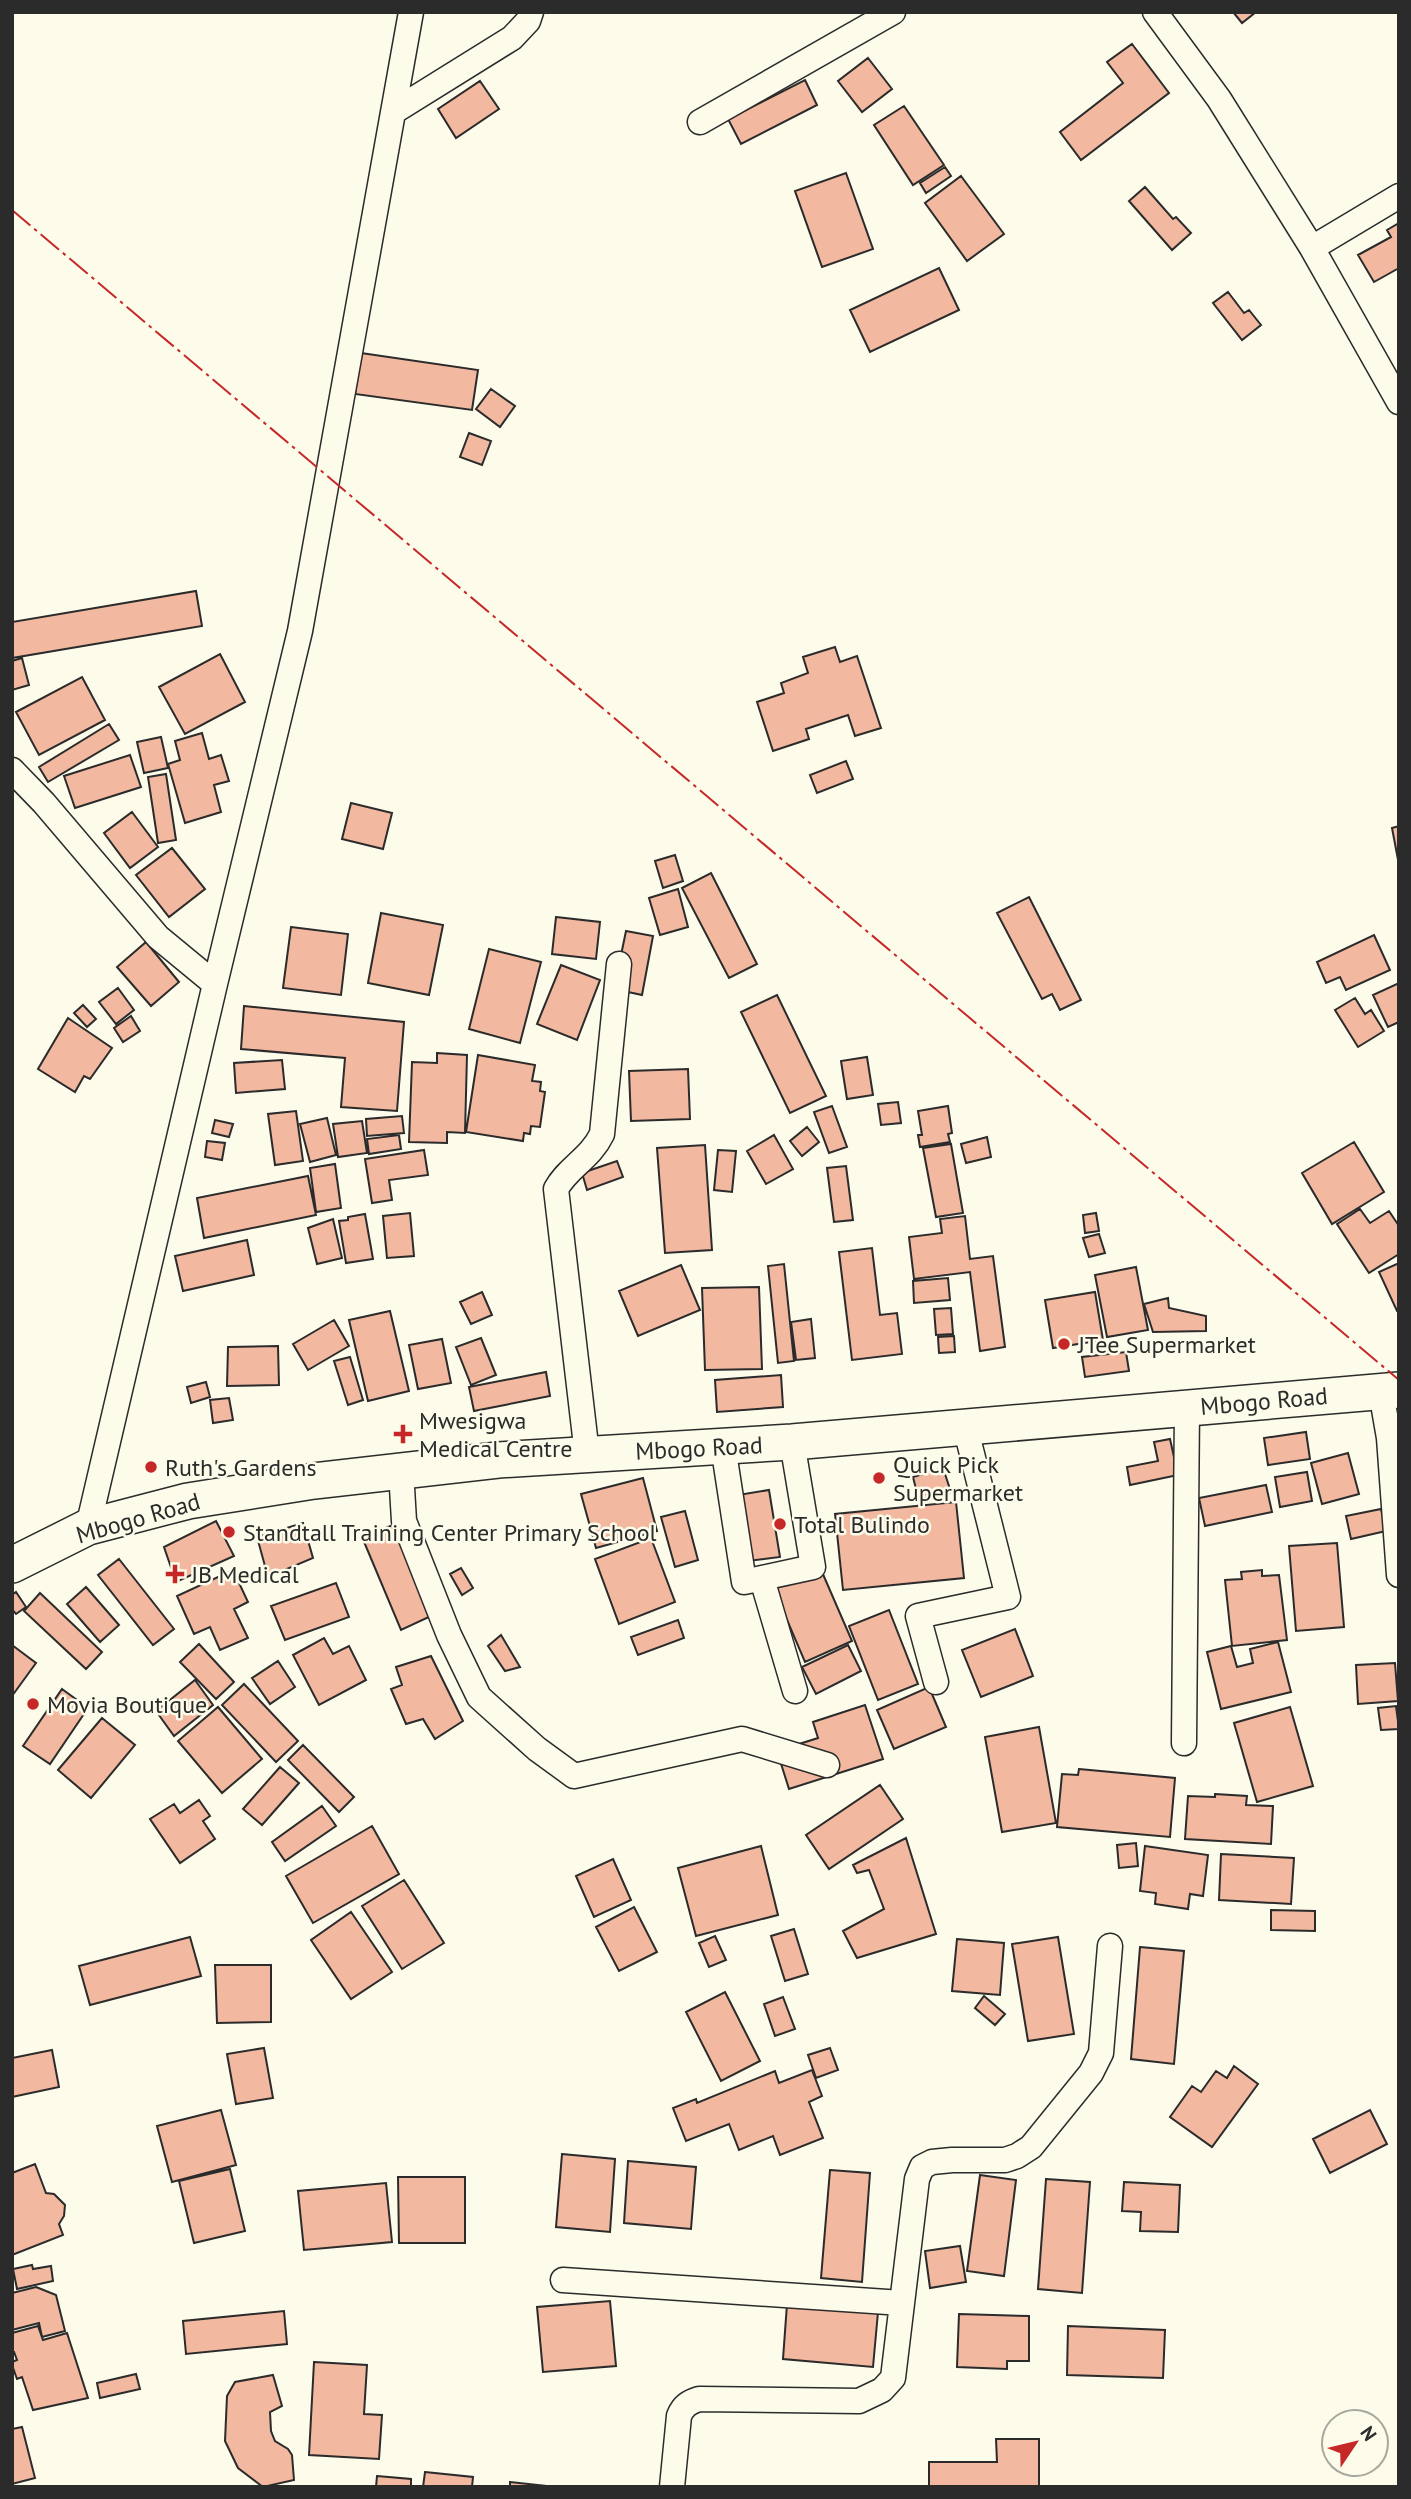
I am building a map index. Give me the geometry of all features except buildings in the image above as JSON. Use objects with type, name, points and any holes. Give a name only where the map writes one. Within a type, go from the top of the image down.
[{"type":"main road","name":"Mbogo Road","points":[[12,1564],[88,1527],[188,1501],[314,1481],[498,1460],[792,1442],[1390,1391]]},
{"type":"street","points":[[88,1527],[300,631],[411,12]]},
{"type":"street","points":[[393,112],[512,38],[528,21],[531,12]]},
{"type":"street","points":[[700,121],[893,12]]},
{"type":"street","points":[[1155,12],[1219,99],[1312,248],[1399,402]]},
{"type":"street","points":[[1312,248],[1399,196]]},
{"type":"street","points":[[12,770],[44,803],[158,937],[215,984]]},
{"type":"street","points":[[587,1454],[556,1189],[560,1181],[597,1146],[602,1134],[619,964]]},
{"type":"street","points":[[1390,1391],[1399,1575]]},
{"type":"street","points":[[1184,1743],[1187,1407]]},
{"type":"street","points":[[936,1682],[918,1616],[1008,1597],[965,1426]]},
{"type":"street","points":[[723,1446],[744,1582],[813,1567],[792,1442]]},
{"type":"street","points":[[401,1471],[404,1521],[449,1635],[479,1697],[537,1749],[573,1776],[741,1740],[827,1765]]},
{"type":"street","points":[[762,1579],[795,1691]]},
{"type":"street","points":[[672,2487],[679,2416],[684,2406],[699,2399],[859,2400],[882,2390],[893,2378],[917,2179],[922,2167],[932,2162],[952,2160],[1005,2160],[1031,2147],[1091,2073],[1101,2053],[1110,1946]]},
{"type":"street","points":[[563,2280],[902,2303]]},
{"type":"power","points":[[12,210],[1399,1380]]},
{"type":"place","name":"JTee Supermarket","points":[[1064,1344]]},
{"type":"place","name":"Mwesigwa Medical Centre","points":[[403,1434]]},
{"type":"place","name":"Ruth's Gardens","points":[[151,1467]]},
{"type":"place","name":"Quick Pick Supermarket","points":[[879,1478]]},
{"type":"place","name":"Total Bulindo","points":[[780,1524]]},
{"type":"place","name":"Standtall Training Center Primary School","points":[[229,1532]]},
{"type":"place","name":"JB Medical","points":[[175,1574]]},
{"type":"place","name":"Movia Boutique","points":[[33,1704]]}]
